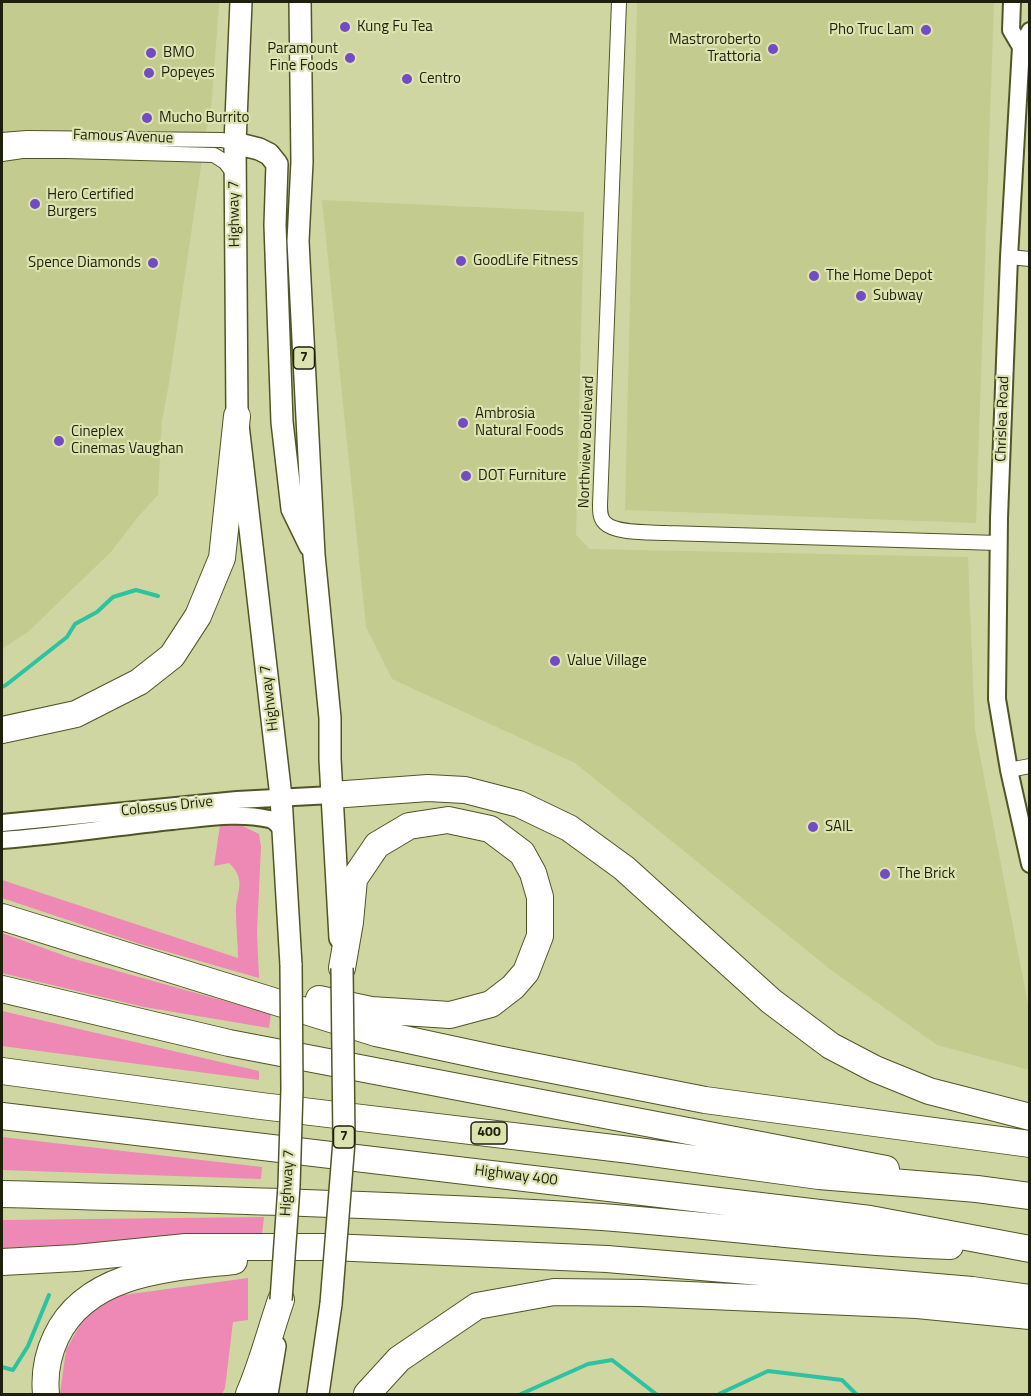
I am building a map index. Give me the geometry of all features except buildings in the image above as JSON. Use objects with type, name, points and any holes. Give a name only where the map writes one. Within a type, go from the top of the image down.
[{"type":"highway","points":[[2,730],[76,714],[139,682],[172,656],[198,616],[222,558],[237,416]]},
{"type":"highway","points":[[332,795],[428,788],[465,790],[519,804],[569,828],[624,868],[771,1001],[831,1046],[875,1069],[929,1091],[1029,1117]]},
{"type":"highway","points":[[230,989],[256,986],[370,1010],[450,1015],[492,1004],[513,987],[526,972],[540,936],[540,897],[533,873],[522,853],[490,829],[448,820],[409,826],[377,844],[354,879],[342,968]]},
{"type":"highway","points":[[2,917],[376,1033],[705,1100],[1029,1144]]},
{"type":"highway","points":[[2,989],[229,1043],[620,1119],[820,1155],[977,1189]]},
{"type":"highway","name":"400","points":[[2,1071],[819,1176],[977,1189],[1029,1196]]},
{"type":"highway","name":"Highway 400","points":[[2,1116],[870,1219],[1029,1249]]},
{"type":"highway","points":[[2,1194],[213,1199],[572,1215],[871,1242],[1029,1249]]},
{"type":"highway","points":[[2,1262],[76,1258],[186,1247],[330,1247],[608,1259],[972,1290],[1029,1298]]},
{"type":"highway","points":[[46,1395],[44,1375],[49,1352],[63,1323],[85,1299],[121,1280],[172,1268],[252,1259],[307,1258],[330,1247]]},
{"type":"highway","points":[[367,1395],[399,1359],[477,1306],[554,1292],[642,1293],[906,1304],[1029,1316]]},
{"type":"highway","points":[[249,1395],[259,1372],[268,1336],[281,1300]]},
{"type":"main road","name":"Highway 7","points":[[241,2],[235,143],[237,416],[281,797],[291,965],[292,1100],[289,1186],[281,1300],[267,1395]]},
{"type":"main road","name":"7","points":[[300,2],[302,162],[298,241],[314,555],[330,718],[342,968],[344,1141],[331,1304],[318,1395]]},
{"type":"main road","points":[[235,143],[269,154],[277,164],[275,225],[282,422],[292,509],[314,555]]},
{"type":"street","name":"Northview Boulevard","points":[[619,2],[600,517],[614,529],[625,531],[752,537],[998,543]]},
{"type":"street","name":"Chrislea Road","points":[[1012,2],[1011,30],[1021,47]]},
{"type":"street","name":"Chrislea Road","points":[[1029,31],[1021,47],[1010,257],[998,543],[997,699],[1029,864]]},
{"type":"street","name":"Famous Avenue","points":[[2,140],[27,138],[222,140],[235,143]]},
{"type":"street","name":"Famous Avenue","points":[[2,154],[22,151],[67,151],[214,155],[225,162],[235,175]]},
{"type":"street","points":[[1010,257],[1029,259]]},
{"type":"street","points":[[1009,770],[1029,766]]},
{"type":"street","name":"Colossus Drive","points":[[2,823],[238,808],[281,797],[332,795]]},
{"type":"street","name":"Colossus Drive","points":[[238,808],[272,819],[283,831]]},
{"type":"street","name":"Colossus Drive","points":[[2,840],[47,836],[206,810]]},
{"type":"shaded area","points":[[2,2],[219,2],[219,6],[210,123],[207,126],[162,421],[158,495],[111,552],[29,631],[2,649]]},
{"type":"shaded area","points":[[637,2],[994,2],[976,523],[625,510]]},
{"type":"shaded area","points":[[322,200],[584,212],[576,535],[590,549],[968,557],[975,730],[1029,1009],[1029,1070],[937,1045],[831,970],[575,763],[392,679],[366,627]]},
{"type":"shaded area","points":[[220,825],[241,825],[259,834],[261,847],[257,932],[259,978],[140,944],[2,898],[2,880],[238,958],[236,907],[238,876],[229,863],[214,866]]},
{"type":"shaded area","points":[[2,933],[71,958],[271,1014],[269,1028],[144,1007],[2,973]]},
{"type":"shaded area","points":[[2,1011],[259,1071],[259,1080],[2,1046]]},
{"type":"shaded area","points":[[2,1137],[262,1167],[261,1179],[2,1170]]},
{"type":"shaded area","points":[[264,1217],[262,1235],[2,1248],[2,1220]]},
{"type":"shaded area","points":[[248,1278],[248,1320],[233,1322],[225,1388],[222,1394],[60,1394],[66,1350],[85,1316],[116,1296]]},
{"type":"waterway","points":[[2,687],[67,637],[75,624],[97,612],[113,597],[136,590],[158,596]]},
{"type":"waterway","points":[[2,1367],[13,1370],[28,1346],[49,1295]]},
{"type":"waterway","points":[[521,1394],[588,1364],[612,1360],[656,1394]]},
{"type":"waterway","points":[[719,1394],[768,1371],[842,1380],[856,1394]]},
{"type":"place","name":"Kung Fu Tea","points":[[345,27]]},
{"type":"place","name":"Pho Truc Lam","points":[[926,30]]},
{"type":"place","name":"Mastroroberto Trattoria","points":[[773,49]]},
{"type":"place","name":"BMO","points":[[151,53]]},
{"type":"place","name":"Paramount Fine Foods","points":[[350,58]]},
{"type":"place","name":"Popeyes","points":[[149,73]]},
{"type":"place","name":"Centro","points":[[407,79]]},
{"type":"place","name":"Mucho Burrito","points":[[147,118]]},
{"type":"place","name":"Hero Certified Burgers","points":[[35,204]]},
{"type":"place","name":"GoodLife Fitness","points":[[461,261]]},
{"type":"place","name":"Spence Diamonds","points":[[153,263]]},
{"type":"place","name":"The Home Depot","points":[[814,276]]},
{"type":"place","name":"Subway","points":[[861,296]]},
{"type":"place","name":"Ambrosia Natural Foods","points":[[463,423]]},
{"type":"place","name":"Cineplex Cinemas Vaughan","points":[[59,441]]},
{"type":"place","name":"DOT Furniture","points":[[466,476]]},
{"type":"place","name":"Value Village","points":[[555,661]]},
{"type":"place","name":"SAIL","points":[[813,827]]},
{"type":"place","name":"The Brick","points":[[885,874]]}]
